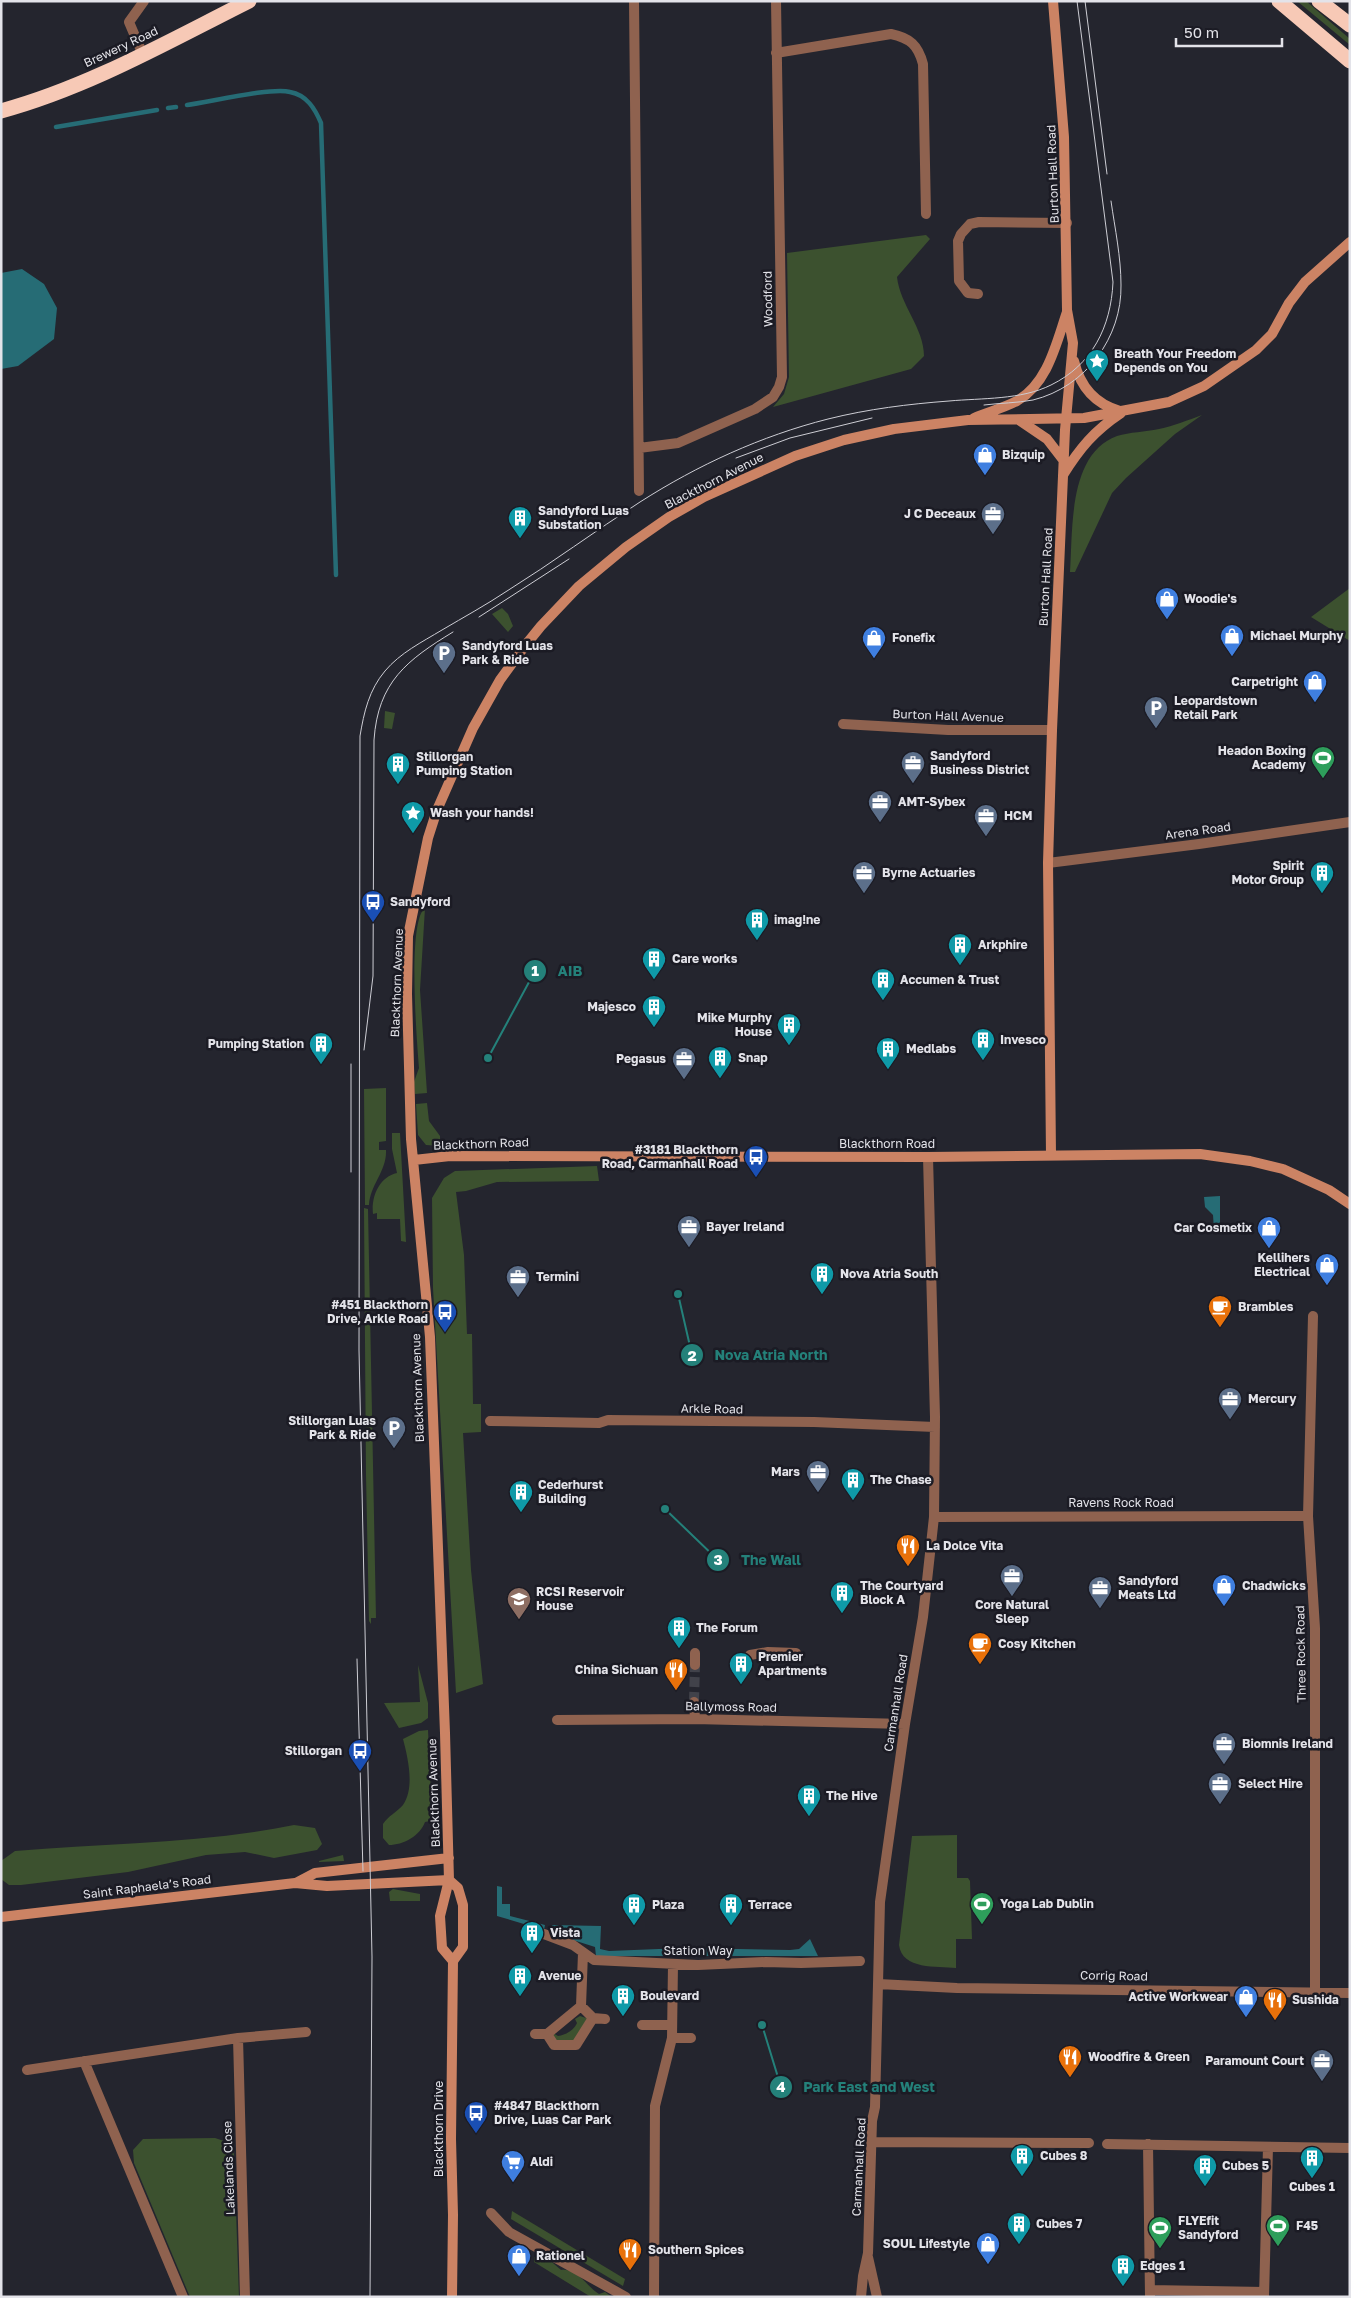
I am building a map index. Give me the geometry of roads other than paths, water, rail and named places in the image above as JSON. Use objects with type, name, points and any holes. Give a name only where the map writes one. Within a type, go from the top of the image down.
[{"type":"highway","name":"Brewery Road","points":[[1,111],[40,100],[143,55],[250,1]]},
{"type":"highway","points":[[1279,1],[1350,61]]},
{"type":"highway","points":[[1320,1],[1350,25]]},
{"type":"street","points":[[143,55],[129,22],[144,1]]},
{"type":"street","points":[[634,1],[639,491]]},
{"type":"street","name":"Woodford","points":[[639,448],[678,443],[764,404],[779,388],[782,377],[776,1]]},
{"type":"street","name":"Burton Hall Road","points":[[1051,1155],[1048,863],[1063,476],[1072,355],[1068,310],[1064,137],[1053,1]]},
{"type":"street","points":[[776,53],[891,34],[905,37],[912,41],[923,64],[926,214]]},
{"type":"street","points":[[978,294],[968,293],[958,281],[958,241],[961,234],[970,224],[979,222],[1067,223]]},
{"type":"street","points":[[1063,476],[1086,441],[1105,424],[1124,412],[1169,402],[1195,391],[1248,357],[1272,334],[1289,303],[1305,282],[1350,242]]},
{"type":"street","name":"Blackthorn Avenue","points":[[968,420],[1015,402],[1027,393],[1050,364],[1068,310]]},
{"type":"street","points":[[1072,355],[1085,389],[1109,408],[1124,412]]},
{"type":"street","name":"Blackthorn Avenue","points":[[448,1858],[430,1337],[409,1100],[408,936],[415,896],[437,810],[473,728],[500,680],[524,647],[579,586],[608,561],[669,517],[704,497],[795,456],[844,440],[894,429],[968,420],[1066,418],[1124,412]]},
{"type":"street","points":[[1018,420],[1047,439],[1064,461]]},
{"type":"street","name":"Burton Hall Avenue","points":[[843,724],[948,730],[1052,730]]},
{"type":"street","name":"Arena Road","points":[[1048,863],[1200,844],[1350,822]]},
{"type":"street","name":"Blackthorn Road","points":[[414,1160],[450,1156],[1200,1154],[1250,1161],[1283,1169],[1329,1190],[1350,1204]]},
{"type":"street","name":"Carmanhall Road","points":[[861,2297],[862,2276],[868,2254],[872,2121],[875,2108],[880,1902],[905,1724],[924,1617],[934,1517],[935,1427],[928,1156]]},
{"type":"street","name":"Three Rock Road","points":[[1313,1316],[1308,1516],[1315,1628],[1315,1992]]},
{"type":"street","name":"Arkle Road","points":[[490,1421],[599,1423],[608,1420],[794,1422],[935,1427]]},
{"type":"street","name":"Ravens Rock Road","points":[[934,1517],[1308,1516]]},
{"type":"street","points":[[750,1656],[768,1652],[796,1653]]},
{"type":"street","points":[[695,1653],[695,1665]]},
{"type":"street","points":[[694,1702],[695,1719]]},
{"type":"street","name":"Ballymoss Road","points":[[557,1720],[695,1719],[905,1724]]},
{"type":"street","name":"Blackthorn Drive","points":[[448,1858],[449,1880],[440,1916],[442,1948],[453,1961]]},
{"type":"street","name":"Saint Raphaela’s Road","points":[[295,1883],[315,1873],[448,1858]]},
{"type":"street","name":"Blackthorn Drive","points":[[449,1880],[458,1888],[463,1905],[464,1947],[453,1961],[452,2297]]},
{"type":"street","name":"Saint Raphaela’s Road","points":[[1,1917],[295,1883],[327,1886],[449,1880]]},
{"type":"street","name":"Station Way","points":[[544,1934],[573,1945],[594,1960],[698,1965],[766,1962],[847,1963],[860,1961]]},
{"type":"street","points":[[535,2034],[547,2034],[581,2006],[583,1952]]},
{"type":"street","points":[[654,2297],[655,2106],[672,2038],[673,1964]]},
{"type":"street","name":"Corrig Road","points":[[878,1984],[957,1988],[1350,1993]]},
{"type":"street","points":[[581,2006],[594,2018],[605,2019]]},
{"type":"street","points":[[547,2034],[554,2045],[576,2045],[594,2018]]},
{"type":"street","points":[[642,2025],[672,2024]]},
{"type":"street","points":[[27,2070],[238,2038],[306,2032]]},
{"type":"street","name":"Lakelands Close","points":[[238,2038],[245,2297]]},
{"type":"street","points":[[672,2038],[691,2038]]},
{"type":"street","points":[[84,2061],[183,2297]]},
{"type":"street","points":[[872,2142],[1089,2143]]},
{"type":"street","points":[[1107,2144],[1350,2148]]},
{"type":"street","points":[[1148,2144],[1150,2293],[1264,2294],[1268,2147]]},
{"type":"street","points":[[491,2213],[509,2232],[626,2297]]},
{"type":"street","name":"Carmanhall Road","points":[[868,2254],[877,2297]]},
{"type":"water","points":[[22,269],[44,284],[57,308],[54,339],[18,366],[1,369],[1,273]]},
{"type":"water","points":[[1220,1196],[1220,1230],[1214,1230],[1213,1215],[1205,1207],[1204,1197]]},
{"type":"water","points":[[497,1886],[502,1887],[502,1904],[510,1904],[510,1916],[545,1925],[544,1930],[497,1916]]},
{"type":"water","points":[[552,1925],[601,1926],[600,1949],[609,1951],[684,1948],[790,1950],[799,1949],[810,1939],[818,1956],[596,1956],[595,1947],[551,1933]]},
{"type":"waterway","points":[[187,105],[270,91],[290,92],[306,99],[321,123],[336,575]]},
{"type":"waterway","points":[[168,108],[176,107]]},
{"type":"waterway","points":[[56,127],[157,110]]},
{"type":"tunnel","points":[[694,1702],[695,1665]]},
{"type":"tram line","points":[[370,2297],[372,1957],[359,1350],[360,736],[365,710],[379,678],[404,653],[524,580],[640,502],[707,464],[754,443],[803,426],[843,415],[904,405],[1014,396],[1051,385],[1078,367],[1097,343],[1103,329],[1108,314],[1113,282],[1077,1]]},
{"type":"tram line","points":[[1085,1],[1107,174]]},
{"type":"tram line","points":[[984,405],[1033,400],[1052,393],[1069,384],[1084,372],[1108,341],[1120,304],[1121,285],[1119,254],[1111,201]]},
{"type":"tram line","points":[[736,458],[790,438],[872,418]]},
{"type":"tram line","points":[[479,617],[569,559]]},
{"type":"tram line","points":[[364,1050],[373,976],[374,740],[377,720],[382,703],[398,675],[409,663],[453,632]]},
{"type":"tram line","points":[[351,1064],[351,1172]]},
{"type":"tram line","points":[[357,1659],[363,1871]]},
{"type":"place","name":"Breath Your Freedom Depends on You","points":[[1097,382]]},
{"type":"place","name":"Bizquip","points":[[985,476]]},
{"type":"place","name":"J C Deceaux","points":[[993,535]]},
{"type":"place","name":"Sandyford Luas Substation","points":[[520,539]]},
{"type":"place","name":"Woodie's","points":[[1167,620]]},
{"type":"place","name":"Michael Murphy","points":[[1232,657]]},
{"type":"place","name":"Fonefix","points":[[874,659]]},
{"type":"place","name":"Sandyford Luas Park & Ride","points":[[444,674]]},
{"type":"place","name":"Carpetright","points":[[1315,703]]},
{"type":"place","name":"Leopardstown Retail Park","points":[[1156,729]]},
{"type":"place","name":"Headon Boxing Academy","points":[[1323,779]]},
{"type":"place","name":"Sandyford Business District","points":[[913,784]]},
{"type":"place","name":"Stillorgan Pumping Station","points":[[398,785]]},
{"type":"place","name":"AMT-Sybex","points":[[880,823]]},
{"type":"place","name":"Wash your hands!","points":[[413,834]]},
{"type":"place","name":"HCM","points":[[986,837]]},
{"type":"place","name":"Byrne Actuaries","points":[[864,894]]},
{"type":"place","name":"Spirit Motor Group","points":[[1322,894]]},
{"type":"place","name":"Sandyford","points":[[373,923]]},
{"type":"place","name":"imag!ne","points":[[757,941]]},
{"type":"place","name":"Arkphire","points":[[960,966]]},
{"type":"place","name":"Care works","points":[[654,980]]},
{"type":"place","name":"Accumen & Trust","points":[[883,1001]]},
{"type":"place","name":"Majesco","points":[[654,1028]]},
{"type":"place","name":"Mike Murphy House","points":[[789,1046]]},
{"type":"place","name":"AIB","points":[[488,1058]]},
{"type":"place","name":"Invesco","points":[[983,1061]]},
{"type":"place","name":"Pumping Station","points":[[321,1065]]},
{"type":"place","name":"Medlabs","points":[[888,1070]]},
{"type":"place","name":"Snap","points":[[720,1079]]},
{"type":"place","name":"Pegasus","points":[[684,1080]]},
{"type":"place","name":"#3181 Blackthorn Road, Carmanhall Road","points":[[756,1178]]},
{"type":"place","name":"Bayer Ireland","points":[[689,1248]]},
{"type":"place","name":"Car Cosmetix","points":[[1269,1249]]},
{"type":"place","name":"Kellihers Electrical","points":[[1327,1286]]},
{"type":"place","name":"Nova Atria North","points":[[678,1294]]},
{"type":"place","name":"Nova Atria South","points":[[822,1295]]},
{"type":"place","name":"Termini","points":[[518,1298]]},
{"type":"place","name":"Brambles","points":[[1220,1328]]},
{"type":"place","name":"#451 Blackthorn Drive, Arkle Road","points":[[445,1333]]},
{"type":"place","name":"Mercury","points":[[1230,1420]]},
{"type":"place","name":"Stillorgan Luas Park & Ride","points":[[394,1449]]},
{"type":"place","name":"Mars","points":[[818,1493]]},
{"type":"place","name":"The Chase","points":[[853,1501]]},
{"type":"place","name":"The Wall","points":[[665,1509]]},
{"type":"place","name":"Cederhurst Building","points":[[521,1513]]},
{"type":"place","name":"La Dolce Vita","points":[[908,1567]]},
{"type":"place","name":"Core Natural Sleep","points":[[1012,1597]]},
{"type":"place","name":"Chadwicks","points":[[1224,1607]]},
{"type":"place","name":"Sandyford Meats Ltd","points":[[1100,1609]]},
{"type":"place","name":"The Courtyard Block A","points":[[842,1614]]},
{"type":"place","name":"RCSI Reservoir House","points":[[519,1620]]},
{"type":"place","name":"The Forum","points":[[679,1649]]},
{"type":"place","name":"Cosy Kitchen","points":[[980,1665]]},
{"type":"place","name":"Premier Apartments","points":[[741,1685]]},
{"type":"place","name":"China Sichuan","points":[[676,1691]]},
{"type":"place","name":"Biomnis Ireland","points":[[1224,1765]]},
{"type":"place","name":"Stillorgan","points":[[360,1772]]},
{"type":"place","name":"Select Hire","points":[[1220,1805]]},
{"type":"place","name":"The Hive","points":[[809,1817]]},
{"type":"place","name":"Yoga Lab Dublin","points":[[982,1925]]},
{"type":"place","name":"Plaza","points":[[634,1926]]},
{"type":"place","name":"Terrace","points":[[731,1926]]},
{"type":"place","name":"Vista","points":[[532,1954]]},
{"type":"place","name":"Avenue","points":[[520,1997]]},
{"type":"place","name":"Boulevard","points":[[623,2017]]},
{"type":"place","name":"Active Workwear","points":[[1246,2018]]},
{"type":"place","name":"Sushida","points":[[1275,2021]]},
{"type":"place","name":"Park East and West","points":[[762,2025]]},
{"type":"place","name":"Woodfire & Green","points":[[1070,2078]]},
{"type":"place","name":"Paramount Court","points":[[1322,2082]]},
{"type":"place","name":"#4847 Blackthorn Drive, Luas Car Park","points":[[476,2134]]},
{"type":"place","name":"Cubes 8","points":[[1022,2177]]},
{"type":"place","name":"Cubes 1","points":[[1312,2179]]},
{"type":"place","name":"Aldi","points":[[513,2183]]},
{"type":"place","name":"Cubes 5","points":[[1205,2187]]},
{"type":"place","name":"Cubes 7","points":[[1019,2245]]},
{"type":"place","name":"F45","points":[[1278,2247]]},
{"type":"place","name":"FLYEfit Sandyford","points":[[1160,2249]]},
{"type":"place","name":"SOUL Lifestyle","points":[[988,2265]]},
{"type":"place","name":"Southern Spices","points":[[630,2271]]},
{"type":"place","name":"Rationel","points":[[519,2277]]},
{"type":"place","name":"Edges 1","points":[[1123,2287]]}]
